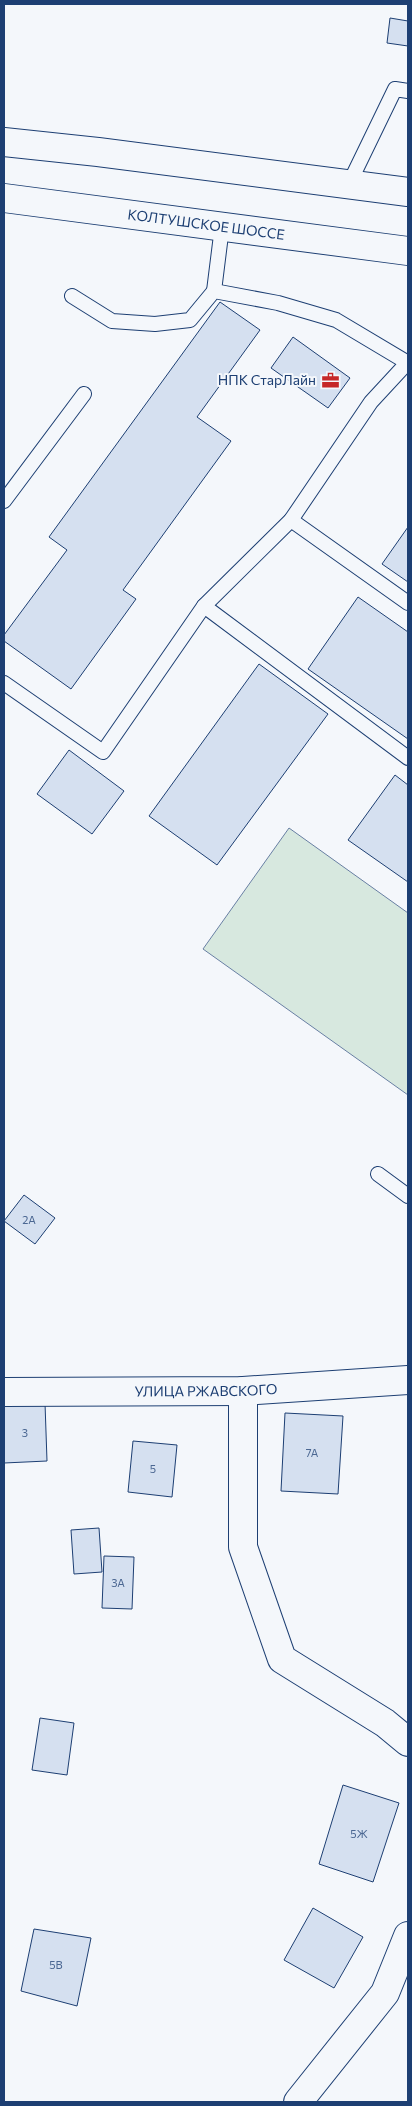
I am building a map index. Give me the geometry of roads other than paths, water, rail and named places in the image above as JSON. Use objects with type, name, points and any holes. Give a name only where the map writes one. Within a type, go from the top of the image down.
[{"type":"street","points":[[4,142],[98,152],[348,186],[408,192]]},
{"type":"street","name":"КОЛТУШСКОЕ ШОССЕ","points":[[4,198],[408,251]]},
{"type":"street","name":"УЛИЦА РЖАВСКОГО","points":[[4,1392],[243,1390],[408,1380]]},
{"type":"street","points":[[243,1390],[243,1547],[282,1658],[385,1722],[408,1742]]},
{"type":"street","points":[[298,2102],[385,1993],[408,1936]]},
{"type":"lane","points":[[348,186],[395,89],[408,91]]},
{"type":"lane","points":[[72,296],[112,321],[155,324],[190,320],[214,292],[222,227]]},
{"type":"lane","points":[[4,683],[103,752],[204,606],[291,520],[371,402],[408,362],[336,320],[278,302],[214,292]]},
{"type":"lane","points":[[4,501],[84,394]]},
{"type":"lane","points":[[291,520],[408,603]]},
{"type":"lane","points":[[204,606],[408,758]]},
{"type":"lane","points":[[378,1174],[408,1196]]},
{"type":"place","name":"НПК СтарЛайн","points":[[330,380]]}]
